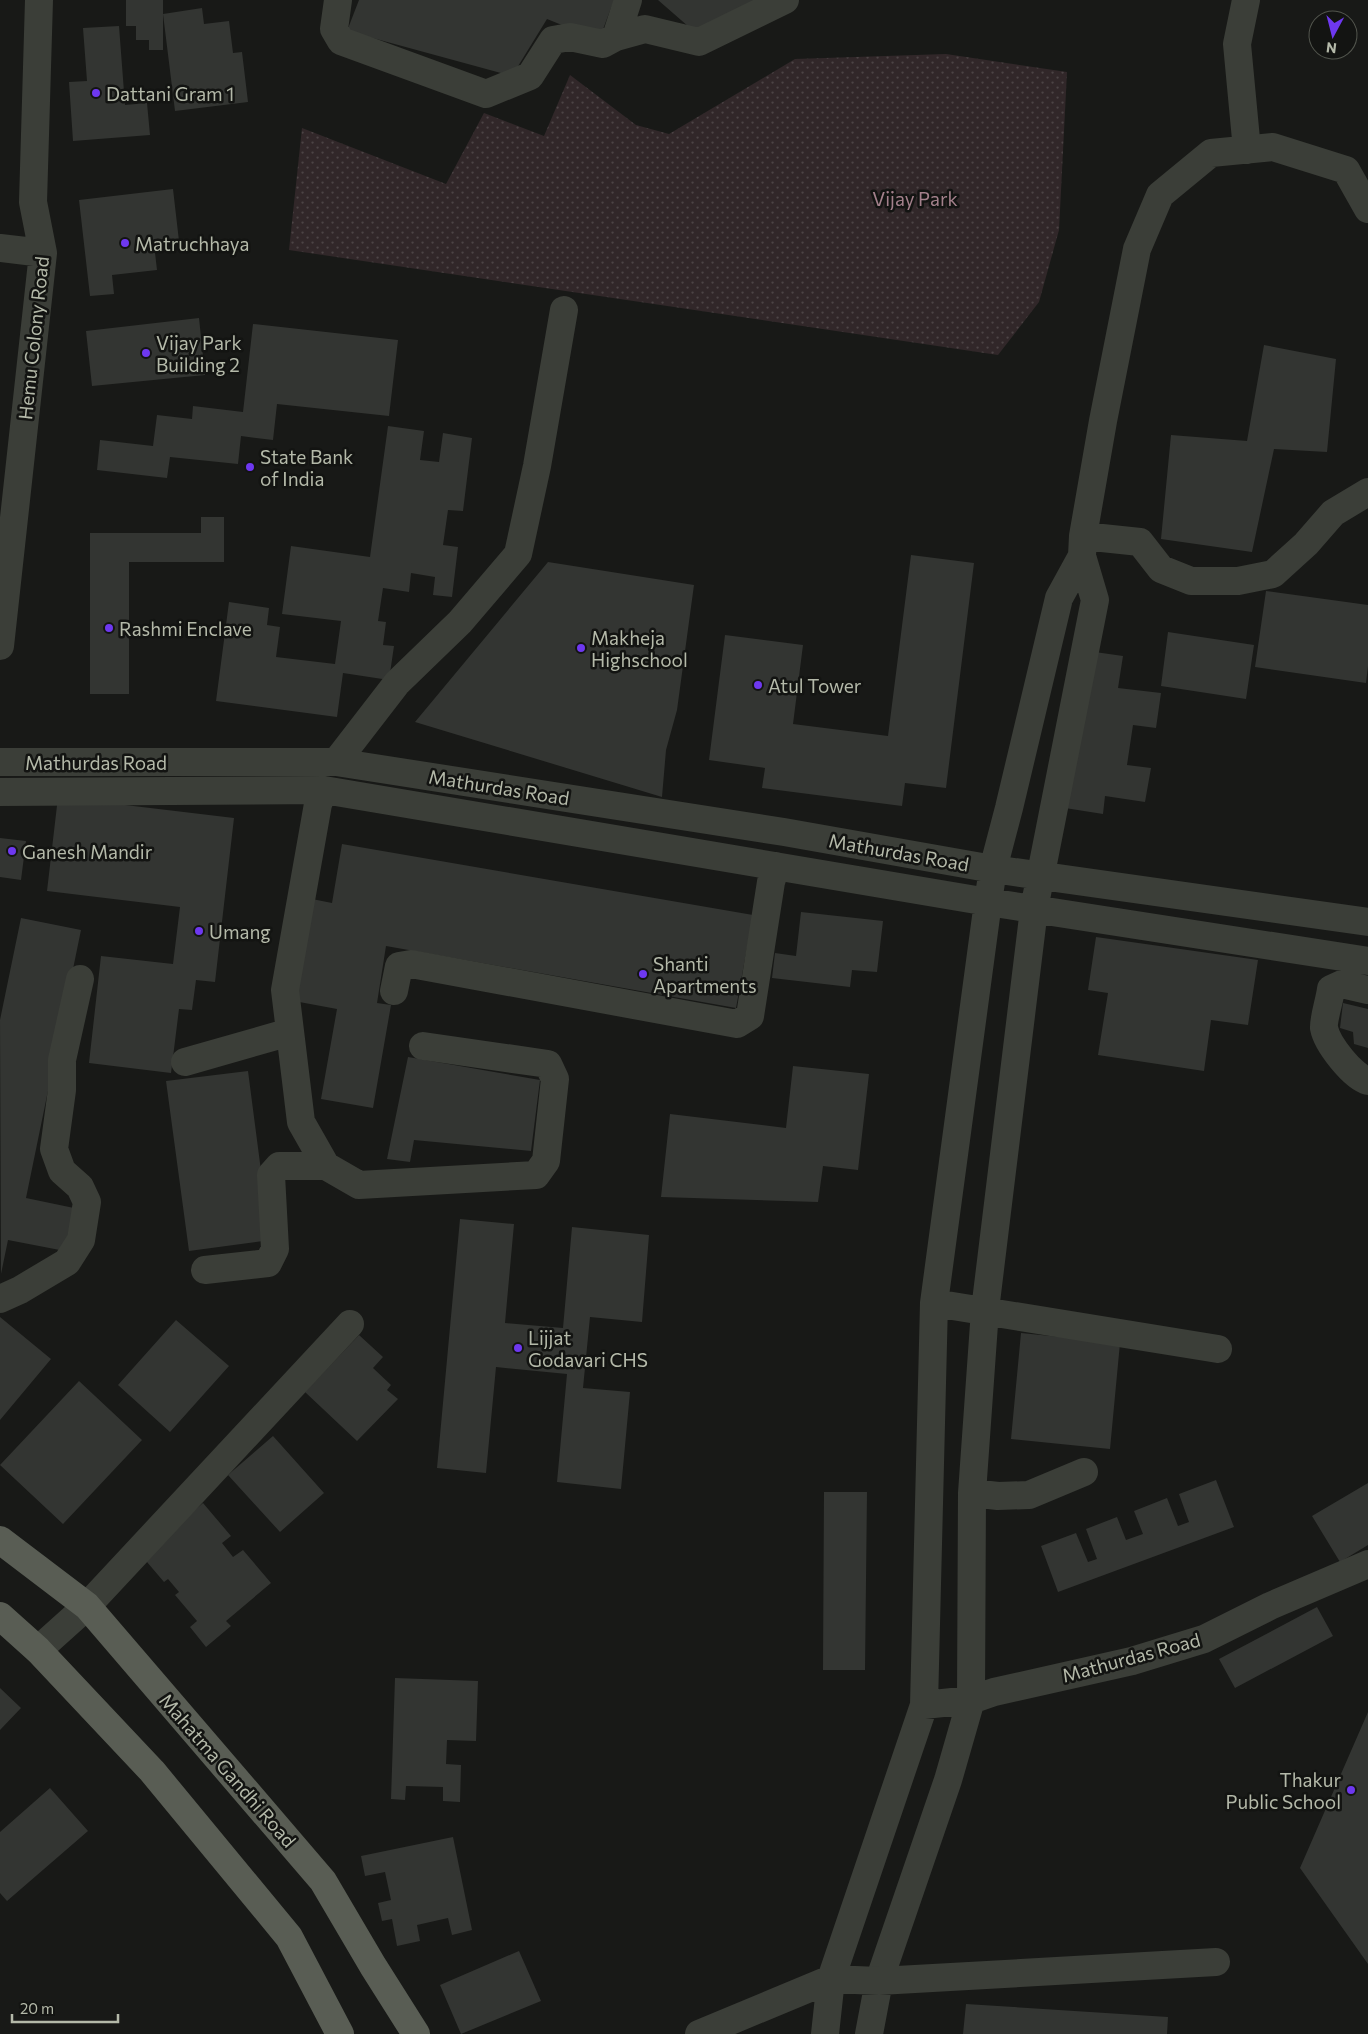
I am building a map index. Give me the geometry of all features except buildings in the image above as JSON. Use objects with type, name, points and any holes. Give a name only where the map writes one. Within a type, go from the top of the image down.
[{"type":"main road","name":"Mahatma Gandhi Road","points":[[0,1540],[87,1606],[323,1881],[416,2034]]},
{"type":"main road","points":[[0,1616],[38,1650],[152,1771],[290,1937],[340,2034]]},
{"type":"street","name":"Hemu Colony Road","points":[[0,646],[43,253],[33,202],[39,0]]},
{"type":"street","points":[[338,0],[334,29],[341,41],[486,94],[530,76],[553,40],[570,37],[603,44],[616,37],[646,29],[700,42],[786,0]]},
{"type":"street","points":[[616,37],[628,0]]},
{"type":"street","points":[[1246,0],[1237,44],[1247,150]]},
{"type":"street","points":[[825,2034],[831,1979],[924,1705],[934,1303],[988,902],[993,869],[1059,598],[1082,546],[1103,421],[1137,250],[1160,195],[1211,153],[1273,147],[1346,170],[1368,209]]},
{"type":"street","points":[[0,248],[43,253]]},
{"type":"street","points":[[336,762],[397,683],[460,622],[518,554],[537,466],[564,310]]},
{"type":"street","points":[[1082,546],[1140,542],[1161,569],[1191,581],[1238,581],[1273,574],[1306,544],[1333,513],[1368,492]]},
{"type":"street","points":[[869,2034],[879,1981],[948,1780],[972,1700],[972,1493],[985,1310],[1034,909],[1095,600],[1082,546]]},
{"type":"street","name":"Mathurdas Road","points":[[0,762],[336,762],[774,830],[1040,876]]},
{"type":"street","points":[[324,790],[318,804],[285,990],[301,1122],[326,1166]]},
{"type":"street","points":[[0,792],[324,790],[988,902],[1368,961]]},
{"type":"street","points":[[394,991],[399,966],[411,964],[737,1024],[750,1016],[776,866]]},
{"type":"street","points":[[1040,876],[1368,922]]},
{"type":"street","points":[[0,1299],[20,1290],[67,1262],[81,1240],[87,1202],[80,1187],[62,1171],[54,1149],[62,1090],[62,1060],[80,979]]},
{"type":"street","points":[[1368,990],[1342,984],[1331,990],[1324,1028],[1335,1051],[1361,1079],[1368,1081]]},
{"type":"street","points":[[186,1062],[290,1032]]},
{"type":"street","points":[[205,1270],[268,1263],[275,1250],[272,1175],[279,1166],[326,1166],[359,1185],[536,1175],[546,1161],[555,1079],[548,1064],[423,1046]]},
{"type":"street","points":[[934,1303],[1218,1349]]},
{"type":"street","points":[[38,1650],[87,1606],[350,1324]]},
{"type":"street","points":[[972,1493],[998,1496],[1029,1495],[1084,1472]]},
{"type":"street","name":"Mathurdas Road","points":[[924,1705],[972,1700],[994,1692],[1132,1660],[1204,1639],[1270,1606],[1368,1564]]},
{"type":"street","points":[[699,2034],[831,1979],[879,1981],[1216,1962]]},
{"type":"green space","name":"Vijay Park","points":[[946,54],[1067,72],[1059,230],[1039,302],[998,355],[289,250],[302,128],[446,184],[484,113],[544,136],[570,75],[636,125],[669,134],[795,59]]},
{"type":"place","name":"Dattani Gram 1","points":[[96,93]]},
{"type":"place","name":"Matruchhaya","points":[[125,243]]},
{"type":"place","name":"Vijay Park Building 2","points":[[146,353]]},
{"type":"place","name":"State Bank of India","points":[[250,467]]},
{"type":"place","name":"Rashmi Enclave","points":[[109,628]]},
{"type":"place","name":"Makheja Highschool","points":[[581,648]]},
{"type":"place","name":"Atul Tower","points":[[758,685]]},
{"type":"place","name":"Ganesh Mandir","points":[[12,851]]},
{"type":"place","name":"Umang","points":[[199,931]]},
{"type":"place","name":"Shanti Apartments","points":[[643,974]]},
{"type":"place","name":"Lijjat Godavari CHS","points":[[518,1348]]},
{"type":"place","name":"Thakur Public School","points":[[1351,1790]]}]
